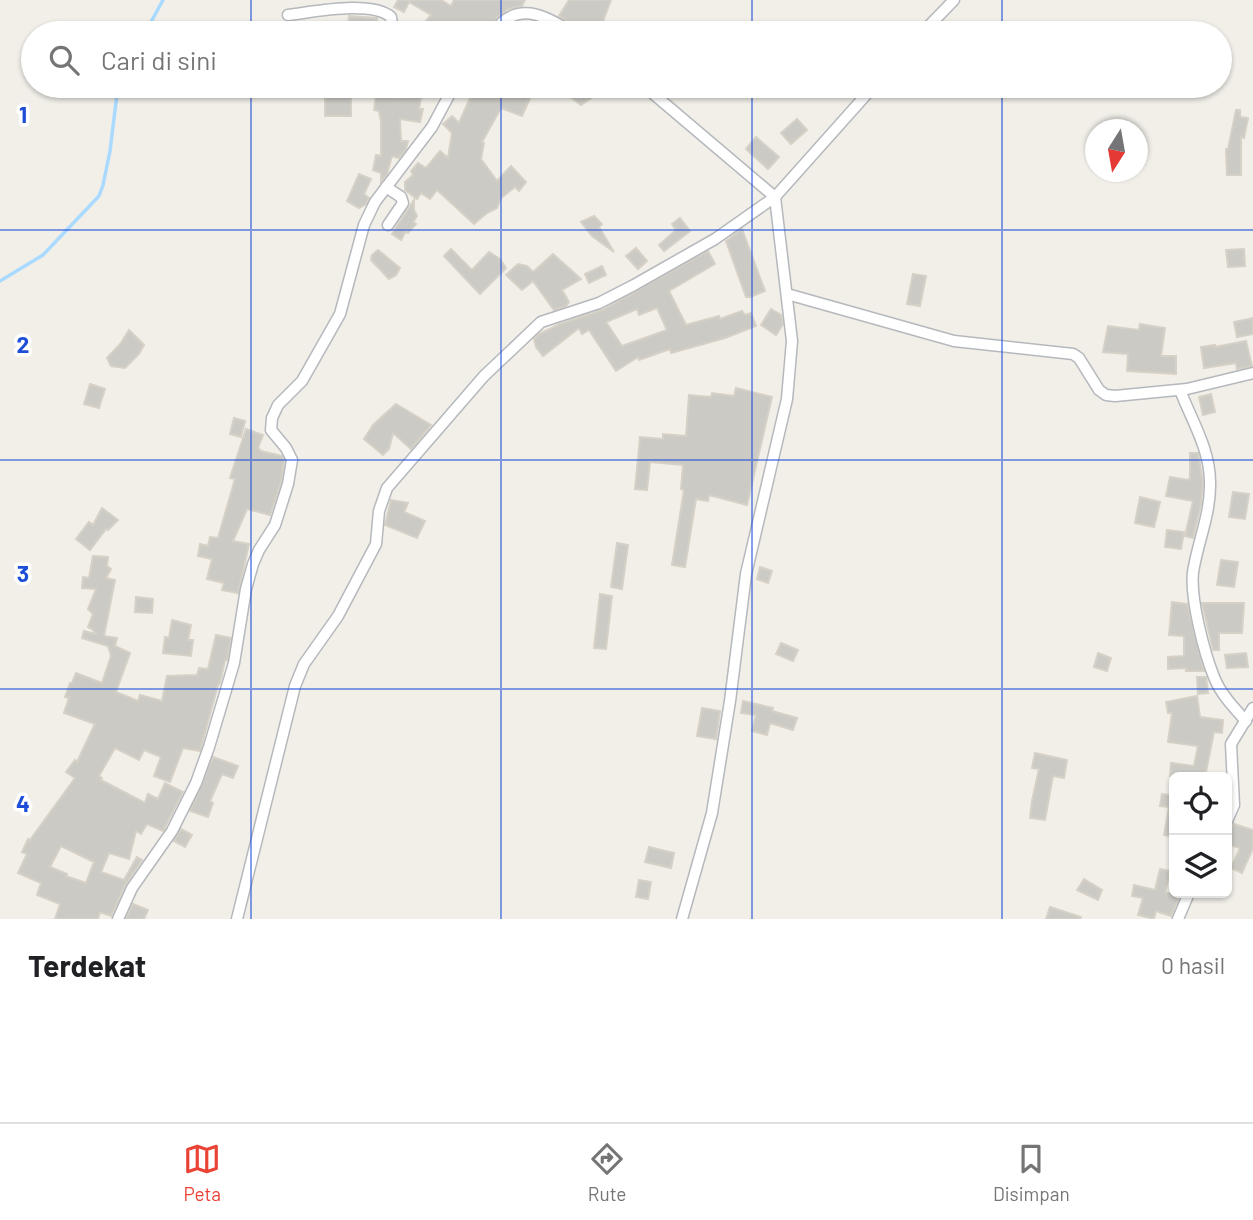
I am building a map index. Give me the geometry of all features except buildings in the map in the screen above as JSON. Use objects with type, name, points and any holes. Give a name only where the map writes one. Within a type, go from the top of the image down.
[{"type":"street","points":[[934,21],[954,0]]},
{"type":"street","points":[[288,15],[352,7],[379,10],[391,21]]},
{"type":"street","points":[[500,21],[508,14],[524,10],[554,21]]},
{"type":"street","points":[[118,919],[132,888],[172,831],[196,783],[209,747],[234,663],[246,589],[253,564],[264,540],[275,525],[292,466],[286,447],[271,430],[274,414],[278,405],[302,381],[340,314],[364,225],[386,187],[432,127],[448,98]]},
{"type":"street","points":[[658,98],[775,197],[792,341],[787,398],[746,574],[712,813],[682,919]]},
{"type":"street","points":[[237,919],[295,686],[304,664],[345,603],[376,544],[379,511],[387,488],[484,376],[541,322],[599,303],[715,239],[775,197],[863,98]]},
{"type":"street","points":[[386,187],[401,197],[403,203],[388,225]]},
{"type":"street","points":[[787,294],[954,341],[1073,354],[1079,358],[1095,386],[1106,394],[1115,396],[1180,390],[1253,373]]},
{"type":"street","points":[[1180,390],[1209,466],[1209,503],[1193,573],[1194,603],[1214,679],[1246,721]]},
{"type":"street","points":[[1232,809],[1231,744],[1253,708]]},
{"type":"street","points":[[1178,919],[1187,898]]},
{"type":"waterway","points":[[152,21],[163,0]]},
{"type":"waterway","points":[[0,281],[43,255],[99,196],[110,151],[117,98]]}]
